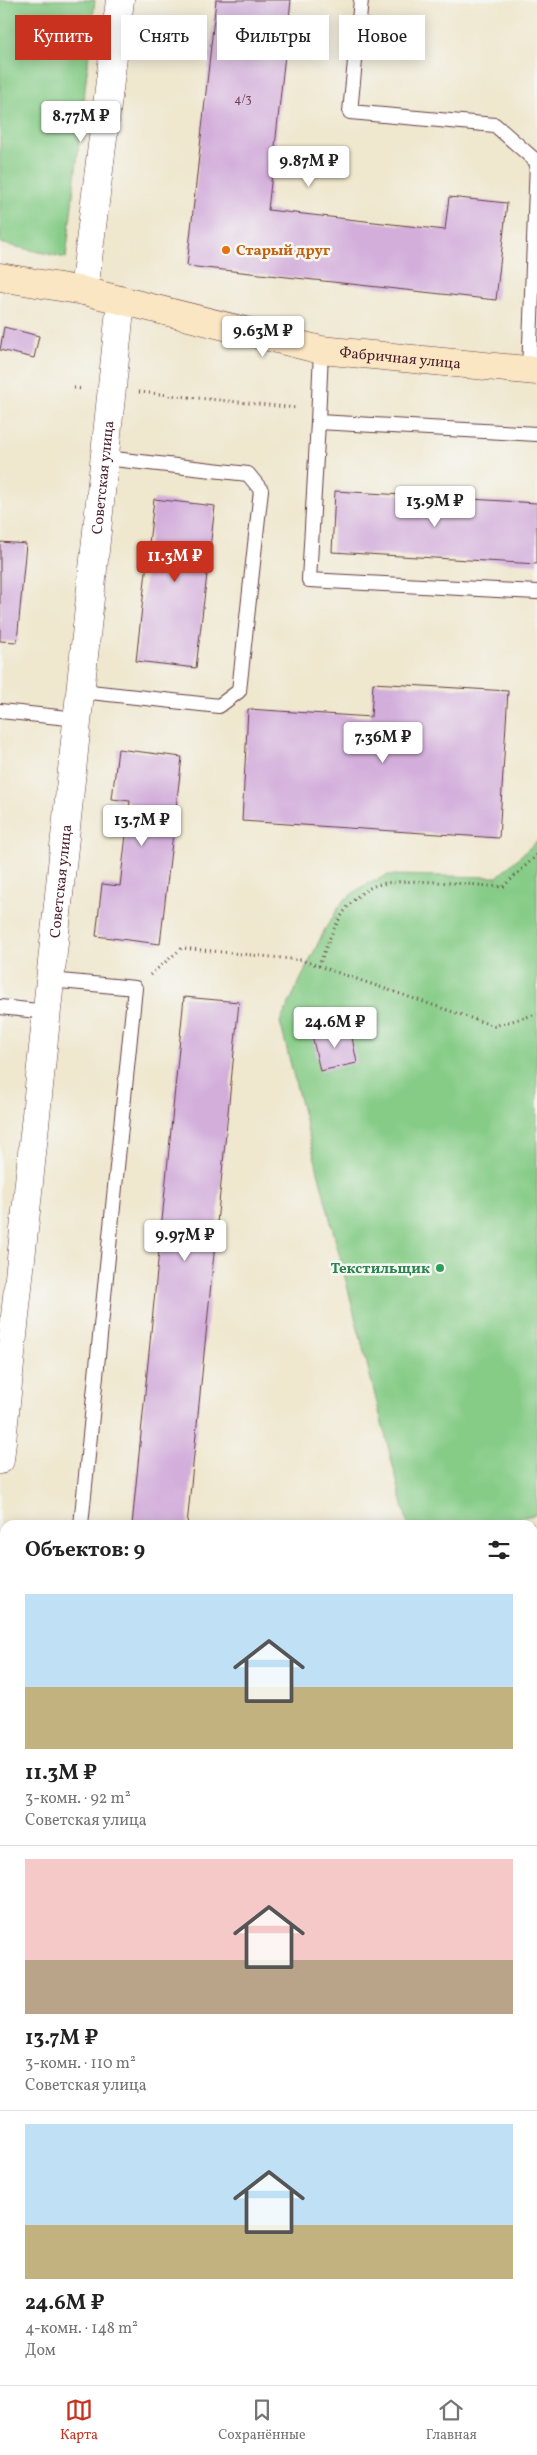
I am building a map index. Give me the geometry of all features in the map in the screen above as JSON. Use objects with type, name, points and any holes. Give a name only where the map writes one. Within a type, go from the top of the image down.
[{"type":"street","points":[[84,291],[120,0]]},
{"type":"street","name":"Фабричная улица","points":[[0,277],[84,291],[321,350],[533,371]]},
{"type":"street","name":"Советская улица","points":[[0,1460],[8,1304],[47,1012],[122,301]]},
{"type":"lane","points":[[361,0],[350,112],[495,125],[536,162],[533,371]]},
{"type":"lane","points":[[321,350],[309,580],[537,592]]},
{"type":"lane","points":[[318,422],[537,434]]},
{"type":"lane","points":[[81,691],[219,706],[239,691],[260,500],[261,490],[248,474],[105,458]]},
{"type":"lane","points":[[0,711],[78,718]]},
{"type":"lane","points":[[50,980],[134,988],[81,1520]]},
{"type":"lane","points":[[0,1007],[47,1012]]},
{"type":"path","points":[[319,966],[330,937],[342,916],[372,887],[392,881],[503,887],[537,854]]},
{"type":"path","points":[[134,988],[182,948],[301,960],[494,1026],[537,1014]]},
{"type":"green space","points":[[0,0],[95,0],[93,15],[15,15],[15,60],[88,60],[66,258],[0,243]]},
{"type":"green space","name":"Текстильщик","points":[[537,841],[537,1514],[512,1520],[407,1520],[280,1022],[325,929],[343,901],[363,886],[388,875],[497,877]]},
{"type":"building","points":[[216,0],[291,0],[289,15],[217,15],[217,60],[284,60],[268,210],[445,230],[449,197],[507,203],[496,300],[187,266]]},
{"type":"building","points":[[4,327],[39,336],[34,358],[0,350]]},
{"type":"building","points":[[335,491],[537,503],[537,564],[332,552]]},
{"type":"building","points":[[154,499],[215,506],[196,668],[136,661]]},
{"type":"building","points":[[0,542],[26,544],[17,642],[0,641]]},
{"type":"building","points":[[373,683],[508,691],[499,838],[242,821],[248,709],[371,717]]},
{"type":"building","points":[[118,749],[182,757],[160,944],[96,936],[102,884],[120,886],[130,801],[112,799]]},
{"type":"building","points":[[184,997],[239,1002],[187,1520],[132,1520]]},
{"type":"building","points":[[350,1027],[357,1063],[320,1071],[312,1035]]},
{"type":"place","name":"Старый друг","points":[[226,250]]},
{"type":"place","name":"Текстильщик","points":[[440,1268]]}]
